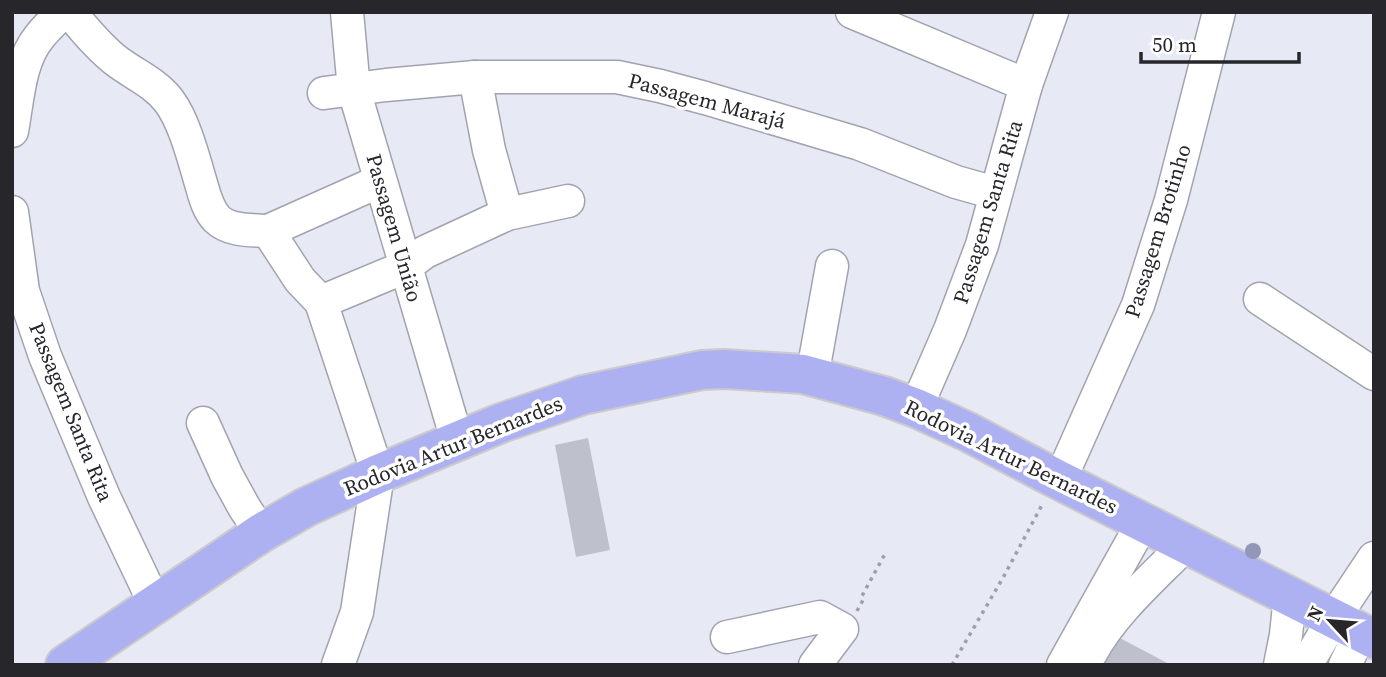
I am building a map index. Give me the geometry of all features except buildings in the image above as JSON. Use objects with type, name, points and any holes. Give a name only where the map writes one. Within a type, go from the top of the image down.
[{"type":"main road","name":"Rodovia Artur Bernardes","points":[[65,665],[261,533],[306,507],[378,474],[457,440],[583,395],[702,370],[724,369],[813,377],[884,396],[916,408],[1290,596],[1353,638]]},
{"type":"street","points":[[14,114],[29,54],[39,37],[63,12]]},
{"type":"street","points":[[70,12],[107,53],[169,101],[193,157],[207,201],[216,218],[224,225],[268,231],[380,181]]},
{"type":"street","name":"Passagem União","points":[[346,12],[339,92],[380,181],[457,440]]},
{"type":"street","points":[[852,12],[1026,85]]},
{"type":"street","name":"Passagem Santa Rita","points":[[916,408],[950,330],[982,245],[1026,85],[1052,12]]},
{"type":"street","name":"Passagem Brotinho","points":[[1058,479],[1138,305],[1171,200],[1219,12]]},
{"type":"street","points":[[475,77],[489,150],[507,214]]},
{"type":"street","name":"Passagem Marajá","points":[[339,92],[475,77],[617,77],[660,86],[860,144],[956,182],[995,193]]},
{"type":"street","points":[[321,302],[405,267],[425,252],[507,214],[568,201]]},
{"type":"street","name":"Passagem Santa Rita","points":[[12,212],[23,291],[45,356],[104,496],[155,604]]},
{"type":"street","points":[[268,231],[300,280],[321,302],[378,474],[357,612],[338,665]]},
{"type":"street","points":[[813,377],[832,266]]},
{"type":"street","points":[[1260,299],[1374,374]]},
{"type":"street","points":[[203,423],[227,476],[261,533]]},
{"type":"street","points":[[1063,665],[1143,522]]},
{"type":"street","points":[[1085,665],[1098,640],[1116,616],[1186,544]]},
{"type":"street","points":[[1306,665],[1353,638],[1374,558]]},
{"type":"street","points":[[1280,665],[1290,596]]},
{"type":"street","points":[[727,637],[820,617],[842,629],[815,665]]},
{"type":"path","points":[[952,665],[1058,479]]},
{"type":"path","points":[[842,629],[853,618],[886,552]]}]
